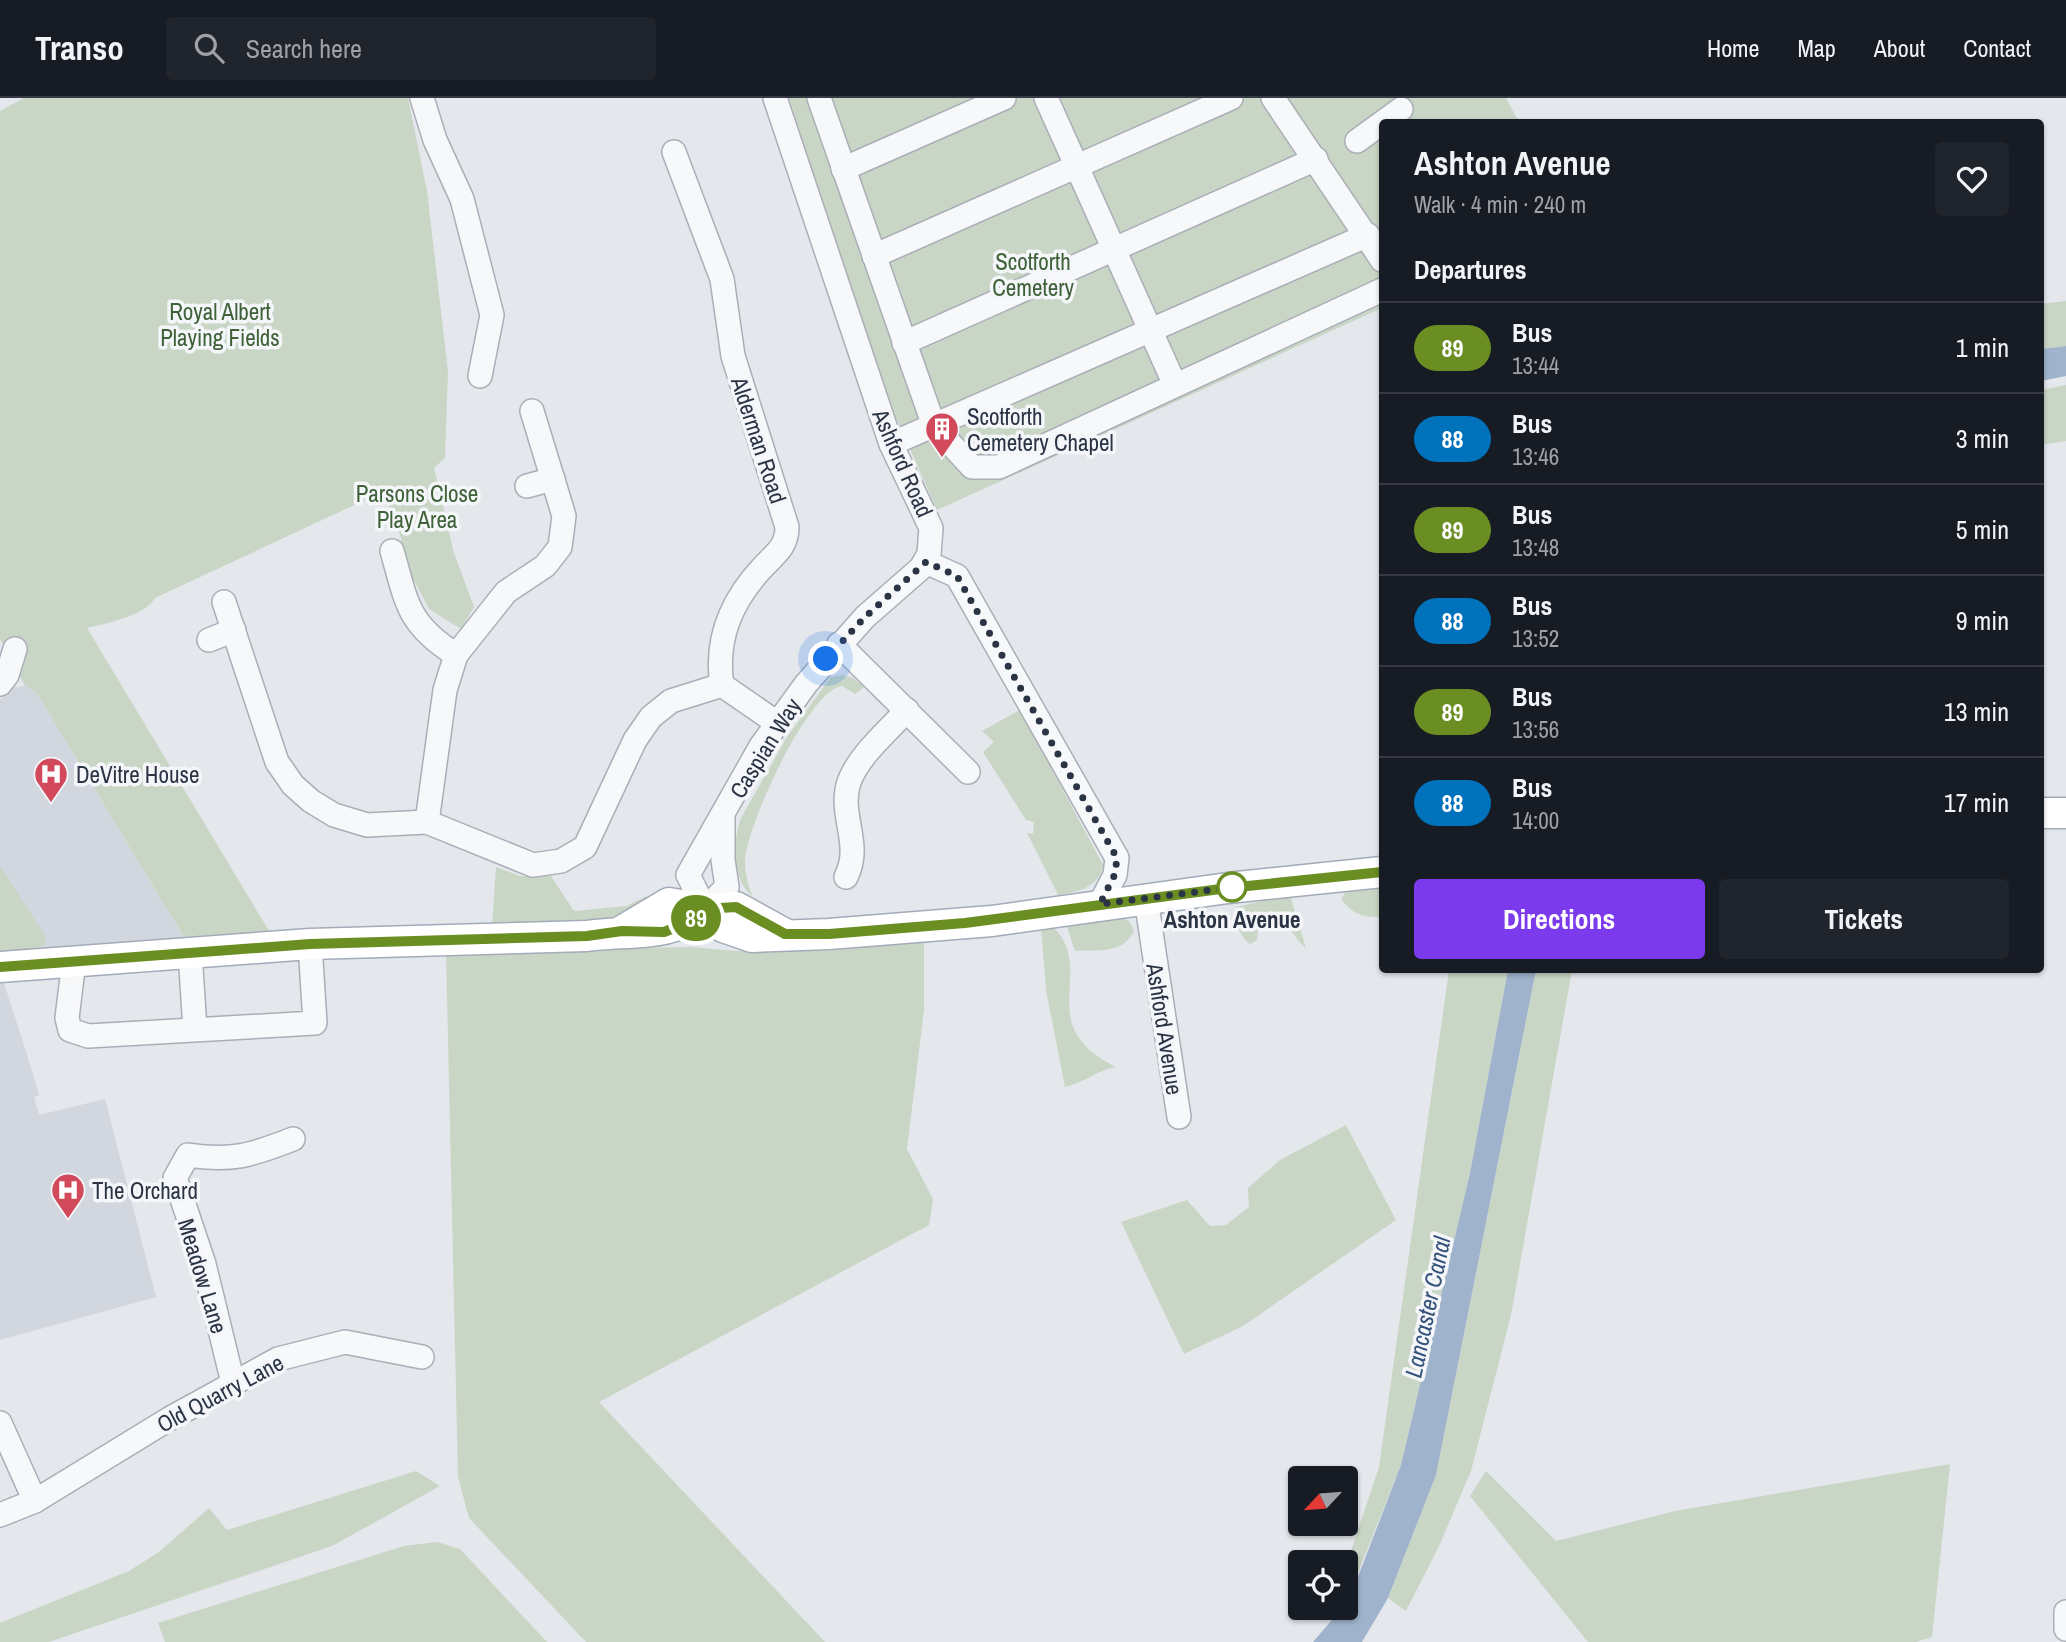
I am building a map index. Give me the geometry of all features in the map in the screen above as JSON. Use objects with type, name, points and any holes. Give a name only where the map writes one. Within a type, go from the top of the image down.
[{"type":"main road","points":[[2044,813],[2066,813]]},
{"type":"main road","points":[[0,967],[310,944],[587,936],[622,931],[669,903],[705,909],[736,907],[785,934],[829,934],[992,921],[1146,898],[1379,872]]},
{"type":"street","points":[[422,98],[435,140],[462,199],[492,315],[480,376]]},
{"type":"street","name":"Ashford Road","points":[[775,98],[891,444],[931,528],[926,562]]},
{"type":"street","points":[[819,98],[934,426],[972,467],[999,467],[1379,291]]},
{"type":"street","points":[[843,169],[1004,98]]},
{"type":"street","points":[[1046,98],[1175,385]]},
{"type":"street","points":[[874,256],[1231,98]]},
{"type":"street","points":[[1273,98],[1379,255]]},
{"type":"street","points":[[1357,141],[1379,126]]},
{"type":"street","name":"Alderman Road","points":[[674,152],[694,177],[722,279],[733,356],[787,527],[787,539],[782,548],[761,568],[737,601],[723,631],[718,660],[722,685]]},
{"type":"street","points":[[904,343],[1316,159]]},
{"type":"street","points":[[891,444],[1368,235]]},
{"type":"street","points":[[427,821],[445,690],[456,654],[506,592],[545,566],[560,547],[564,516],[532,411]]},
{"type":"street","points":[[527,486],[553,479]]},
{"type":"street","points":[[392,551],[417,625],[431,639],[456,654]]},
{"type":"street","points":[[926,562],[957,576],[1117,858],[1115,874],[1100,904]]},
{"type":"street","name":"Caspian Way","points":[[723,815],[723,860],[727,887],[705,909],[688,875],[709,834],[777,723],[839,644],[926,562]]},
{"type":"street","points":[[225,602],[277,762],[293,785],[322,808],[349,821],[367,825],[427,821],[533,865],[561,861],[585,847],[635,740],[651,717],[671,701],[722,685],[777,723]]},
{"type":"street","points":[[209,639],[234,630]]},
{"type":"street","points":[[839,644],[966,763]]},
{"type":"street","points":[[0,684],[7,675],[15,649]]},
{"type":"street","points":[[846,877],[854,861],[846,802],[849,782],[859,765],[907,710]]},
{"type":"street","name":"Ashford Avenue","points":[[1146,898],[1179,1117]]},
{"type":"street","points":[[74,961],[67,1018],[70,1030],[88,1036],[315,1023],[310,944]]},
{"type":"street","points":[[190,953],[195,1029]]},
{"type":"street","name":"Meadow Lane","points":[[233,1383],[204,1264],[175,1178],[188,1155],[221,1160],[258,1153],[293,1139]]},
{"type":"street","name":"Old Quarry Lane","points":[[0,1515],[35,1501],[278,1359],[345,1342],[422,1357]]},
{"type":"street","points":[[0,1423],[35,1501]]},
{"type":"street","points":[[2066,1612],[2066,1629]]},
{"type":"shaded area","name":"DeVitre House","points":[[25,686],[36,692],[187,942],[0,956],[0,700],[11,688]]},
{"type":"shaded area","name":"The Orchard","points":[[0,980],[3,980],[39,1095],[34,1097],[39,1115],[105,1099],[156,1297],[0,1340]]},
{"type":"green space","name":"Royal Albert Playing Fields","points":[[24,98],[408,98],[427,191],[448,372],[445,458],[434,468],[454,553],[474,607],[461,629],[429,609],[404,561],[401,538],[383,490],[380,489],[363,501],[155,598],[133,615],[87,628],[272,936],[187,942],[36,692],[25,686],[0,639],[0,111]]},
{"type":"green space","name":"Scotforth Cemetery","points":[[789,98],[1506,98],[1517,119],[1379,119],[1379,309],[937,510],[881,384]]},
{"type":"green space","points":[[2066,301],[2066,346],[2044,349],[2044,304]]},
{"type":"green space","points":[[2066,385],[2066,441],[2044,445],[2044,389]]},
{"type":"green space","points":[[842,675],[853,678],[864,687],[855,694],[842,686],[828,693],[797,734],[767,792],[748,844],[745,861],[747,880],[753,897],[741,880],[735,860],[741,818],[787,737],[831,677]]},
{"type":"green space","points":[[1020,710],[1103,865],[1098,879],[1080,890],[1058,895],[1027,833],[1033,834],[1034,822],[1026,820],[983,752],[994,742],[982,731]]},
{"type":"green space","points":[[0,867],[46,937],[45,944],[33,950],[0,956]]},
{"type":"green space","points":[[496,867],[520,876],[551,876],[574,911],[627,906],[646,896],[650,905],[593,923],[553,926],[492,925]]},
{"type":"green space","points":[[1379,887],[1379,917],[1359,914],[1350,908],[1341,899],[1347,890]]},
{"type":"green space","points":[[1290,895],[1306,948],[1284,922],[1270,923],[1258,929],[1257,940],[1250,944],[1246,941],[1238,928],[1236,907]]},
{"type":"green space","points":[[1123,918],[1130,922],[1134,931],[1123,944],[1109,949],[1075,951],[1066,924]]},
{"type":"green space","points":[[1053,927],[1065,944],[1070,962],[1070,1016],[1076,1034],[1090,1051],[1116,1067],[1065,1087],[1046,990],[1041,929]]},
{"type":"green space","points":[[924,941],[924,1010],[907,1149],[933,1199],[929,1225],[599,1402],[825,1642],[586,1642],[469,1518],[458,1477],[446,952],[692,947],[735,951],[829,951]]},
{"type":"green space","points":[[1449,973],[1507,973],[1470,1173],[1401,1465],[1358,1572],[1358,1550],[1351,1550],[1379,1467]]},
{"type":"green space","points":[[1535,973],[1571,973],[1511,1315],[1471,1471],[1440,1544],[1406,1611],[1388,1598],[1436,1475]]},
{"type":"green space","points":[[1346,1125],[1396,1220],[1243,1326],[1184,1354],[1121,1222],[1187,1200],[1210,1226],[1226,1225],[1249,1207],[1248,1188],[1280,1160]]},
{"type":"green space","points":[[1950,1464],[1932,1637],[1916,1642],[1588,1642],[1470,1496],[1486,1471],[1556,1541],[1675,1511]]},
{"type":"green space","points":[[416,1471],[440,1486],[332,1546],[49,1642],[0,1642],[0,1623],[129,1571],[159,1552],[209,1508],[227,1530]]},
{"type":"green space","points":[[437,1542],[460,1549],[547,1642],[165,1642],[158,1623],[404,1546]]},
{"type":"water","points":[[2066,346],[2066,376],[2044,380],[2044,349]]},
{"type":"water","points":[[1507,973],[1535,973],[1436,1475],[1388,1598],[1362,1642],[1313,1642],[1332,1620],[1358,1620],[1358,1577],[1401,1465],[1470,1173]]},
{"type":"bus line","name":"89","points":[[0,967],[310,944],[587,936],[622,931],[651,934],[692,921],[705,909],[736,907],[785,934],[829,934],[992,921],[1146,898],[1379,872]]},
{"type":"place","name":"Scotforth Cemetery Chapel","points":[[942,459]]},
{"type":"place","name":"DeVitre House","points":[[51,804]]},
{"type":"place","name":"Ashton Avenue","points":[[1232,887]]},
{"type":"place","name":"The Orchard","points":[[68,1220]]},
{"type":"route","points":[[826,659],[865,617],[926,562],[957,576],[1117,858],[1115,874],[1100,904],[1236,887],[1232,887]]},
{"type":"park label","name":"Parsons Close Play Area","points":[[417,506]]},
{"type":"water label","name":"Lancaster Canal","points":[[1427,1307]]}]
